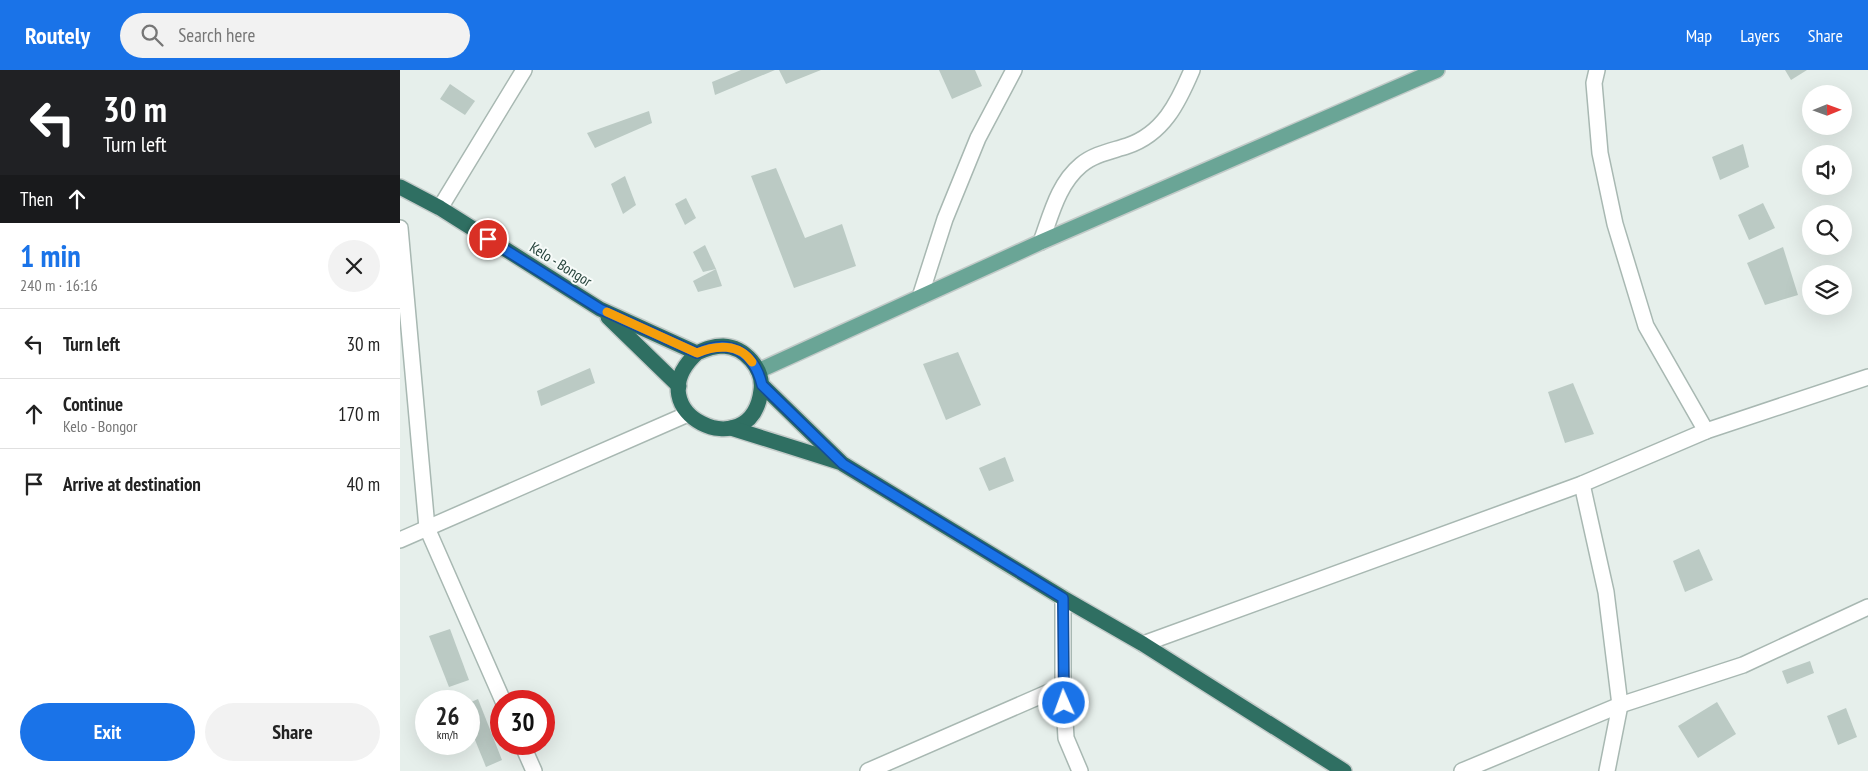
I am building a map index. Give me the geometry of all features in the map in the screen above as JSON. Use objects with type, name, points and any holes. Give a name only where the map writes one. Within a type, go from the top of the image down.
[{"type":"highway","name":"Kelo - Bongor","points":[[400,187],[440,208],[600,309]]},
{"type":"highway","points":[[600,309],[697,353]]},
{"type":"highway","points":[[600,309],[679,386]]},
{"type":"highway","points":[[760,378],[760,399],[754,412],[744,422],[730,428],[715,429],[700,424],[688,414],[681,401],[679,386],[681,373],[697,353],[717,346],[738,350],[750,358],[760,378],[843,464]]},
{"type":"highway","points":[[730,428],[843,464],[1063,598],[1143,644],[1344,771]]},
{"type":"main road","points":[[760,378],[920,297],[1041,242],[1437,70]]},
{"type":"street","points":[[440,208],[524,70]]},
{"type":"street","points":[[920,297],[945,219],[974,147],[1014,70]]},
{"type":"street","points":[[1041,242],[1062,185],[1081,164],[1106,152],[1145,138],[1159,128],[1171,114],[1192,70]]},
{"type":"street","points":[[1597,70],[1594,82],[1600,153],[1615,224],[1646,326],[1706,431]]},
{"type":"street","points":[[400,228],[427,528],[498,690]]},
{"type":"street","points":[[1143,644],[1582,484],[1706,431],[1864,380]]},
{"type":"street","points":[[400,540],[688,414]]},
{"type":"street","points":[[1582,484],[1606,592],[1620,705],[1607,771]]},
{"type":"street","points":[[1063,598],[1063,686],[1066,738],[1080,771]]},
{"type":"street","points":[[1462,771],[1620,705],[1743,665],[1868,607]]},
{"type":"street","points":[[868,771],[1063,686]]},
{"type":"street","points":[[527,755],[534,771]]},
{"type":"building","points":[[741,70],[775,70],[715,95],[712,82]]},
{"type":"building","points":[[779,70],[821,70],[786,84]]},
{"type":"building","points":[[939,70],[975,70],[982,86],[952,99]]},
{"type":"building","points":[[1785,70],[1807,70],[1791,80]]},
{"type":"building","points":[[450,84],[475,101],[465,115],[440,99]]},
{"type":"building","points":[[649,111],[652,123],[595,148],[587,133]]},
{"type":"building","points":[[1743,144],[1749,167],[1720,180],[1712,157]]},
{"type":"building","points":[[776,168],[805,238],[842,224],[856,266],[794,288],[751,176]]},
{"type":"building","points":[[625,176],[636,205],[623,214],[611,184]]},
{"type":"building","points":[[686,198],[696,218],[685,225],[675,204]]},
{"type":"building","points":[[1763,203],[1775,228],[1749,240],[1738,215]]},
{"type":"building","points":[[705,245],[716,269],[703,272],[693,252]]},
{"type":"building","points":[[1783,247],[1798,295],[1765,305],[1747,263]]},
{"type":"building","points":[[716,269],[722,286],[698,292],[693,281]]},
{"type":"building","points":[[958,352],[981,405],[946,420],[923,364]]},
{"type":"building","points":[[590,368],[595,383],[541,406],[537,391]]},
{"type":"building","points":[[1573,383],[1594,434],[1565,443],[1548,392]]},
{"type":"building","points":[[1005,457],[1014,481],[989,491],[979,468]]},
{"type":"building","points":[[1699,549],[1713,580],[1685,592],[1673,561]]},
{"type":"building","points":[[450,629],[469,680],[449,687],[429,636]]},
{"type":"building","points":[[1810,661],[1814,673],[1787,684],[1782,671]]},
{"type":"building","points":[[1717,702],[1736,734],[1698,758],[1678,726]]},
{"type":"building","points":[[480,704],[490,730],[490,755],[500,755],[502,760],[486,767],[480,752]]},
{"type":"building","points":[[1846,708],[1857,737],[1838,745],[1827,716]]},
{"type":"slow traffic","points":[[607,312],[697,353],[710,347],[725,346],[738,350],[750,358],[752,362]]},
{"type":"route","points":[[488,239],[600,309],[681,346],[697,353],[710,347],[725,346],[738,350],[750,358],[758,371],[762,385],[843,464],[1063,598],[1064,703]]}]
